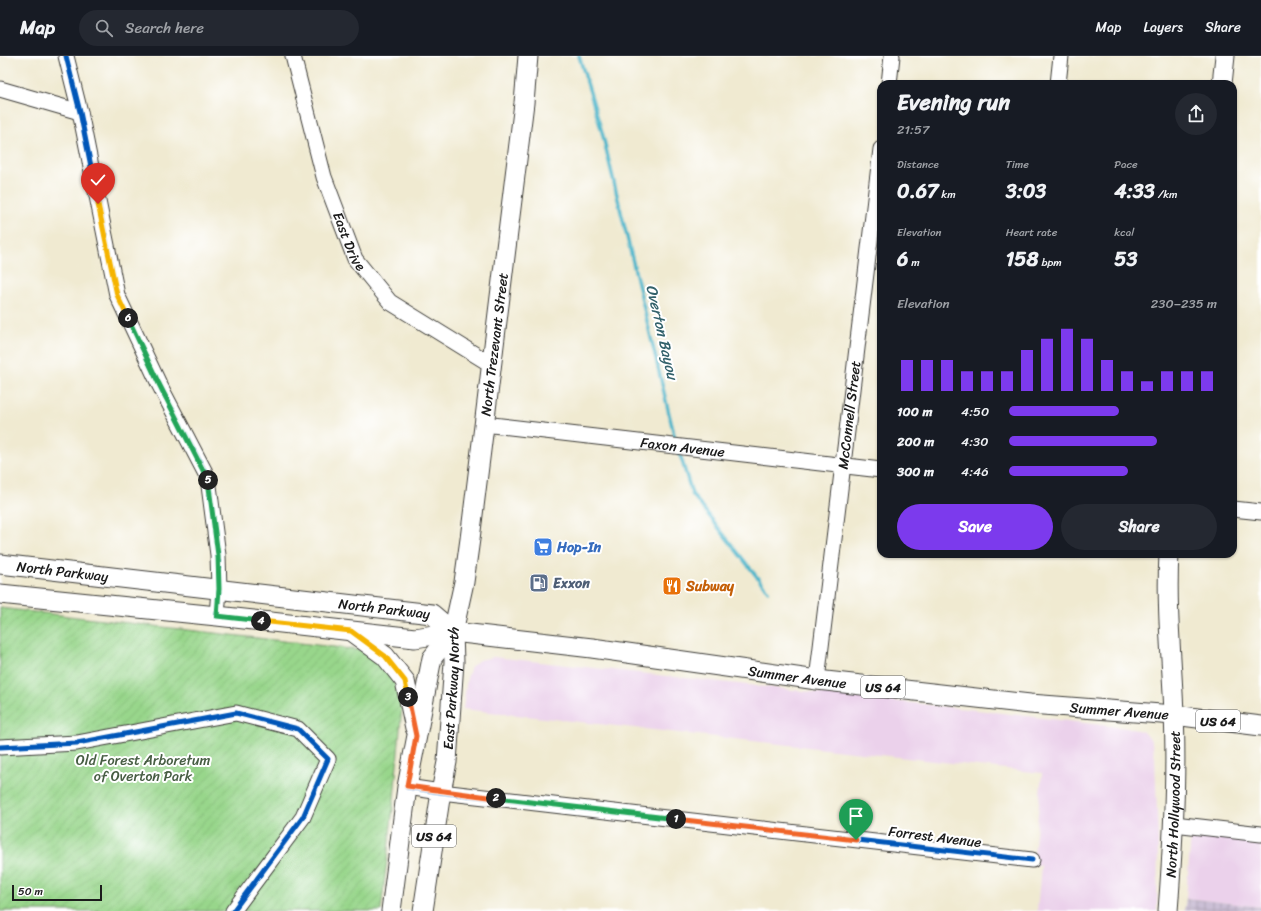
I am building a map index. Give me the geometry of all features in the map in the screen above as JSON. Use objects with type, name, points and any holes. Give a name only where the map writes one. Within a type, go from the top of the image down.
[{"type":"main road","name":"North Trezevant Street","points":[[453,632],[464,582],[470,539],[523,111],[528,56]]},
{"type":"main road","points":[[1222,80],[1225,56]]},
{"type":"main road","name":"North Hollywood Street","points":[[1168,911],[1174,824],[1174,715],[1170,635],[1169,558]]},
{"type":"main road","name":"North Parkway","points":[[0,564],[432,614],[453,632]]},
{"type":"main road","name":"North Parkway","points":[[0,594],[415,638],[453,632]]},
{"type":"main road","points":[[351,631],[385,656],[405,681],[416,736]]},
{"type":"main road","name":"Summer Avenue","points":[[453,632],[592,648],[817,680],[1030,704],[1174,715],[1261,726]]},
{"type":"main road","name":"East Parkway North","points":[[391,911],[407,786],[432,658],[453,632]]},
{"type":"main road","name":"East Parkway North","points":[[423,911],[447,762],[454,662],[453,632]]},
{"type":"street","points":[[66,56],[80,112],[117,295],[159,384],[208,478],[218,555],[219,589],[217,616]]},
{"type":"street","name":"East Drive","points":[[293,56],[324,178],[356,259],[390,302],[492,365]]},
{"type":"street","points":[[889,80],[892,56]]},
{"type":"street","points":[[1058,80],[1061,56]]},
{"type":"street","points":[[0,89],[80,112]]},
{"type":"street","name":"McConnell Street","points":[[817,680],[877,183]]},
{"type":"street","name":"Faxon Avenue","points":[[484,424],[877,470]]},
{"type":"street","points":[[1237,509],[1261,512]]},
{"type":"street","points":[[0,747],[77,743],[236,713],[298,729],[328,759],[303,817],[233,911]]},
{"type":"street","name":"Forrest Avenue","points":[[407,786],[441,792],[1032,860]]},
{"type":"street","points":[[1174,824],[1261,834]]},
{"type":"shaded area","points":[[494,657],[985,711],[1142,731],[1149,737],[1152,743],[1155,757],[1158,839],[1157,911],[1037,911],[1041,865],[1033,865],[1042,773],[463,709],[467,678],[471,667],[479,660]]},
{"type":"shaded area","points":[[1194,833],[1261,842],[1261,907],[1186,898],[1191,836]]},
{"type":"shaded area","points":[[1186,898],[1261,907],[1261,911],[1184,911]]},
{"type":"green space","name":"Old Forest Arboretum of Overton Park","points":[[0,608],[360,650],[374,654],[403,695],[394,799],[381,911],[0,911]]},
{"type":"waterway","name":"Overton Bayou","points":[[579,56],[602,132],[676,443]]},
{"type":"waterway","name":"Overton Bayou","points":[[679,451],[692,494],[768,591]]},
{"type":"cycle path","points":[[66,56],[80,112],[117,295],[159,384],[208,478],[218,555],[219,589],[217,616]]},
{"type":"cycle path","points":[[0,747],[77,743],[236,713],[298,729],[328,759],[303,817],[233,911]]},
{"type":"cycle path","points":[[407,787],[1032,860]]},
{"type":"place","name":"Hop-In","points":[[543,547]]},
{"type":"place","name":"Exxon","points":[[539,583]]},
{"type":"place","name":"Subway","points":[[672,586]]},
{"type":"route","points":[[98,204],[117,295],[159,384],[208,478],[218,555],[219,589],[217,616],[351,631],[385,656],[405,681],[416,736],[407,786],[441,792],[856,840]]}]
